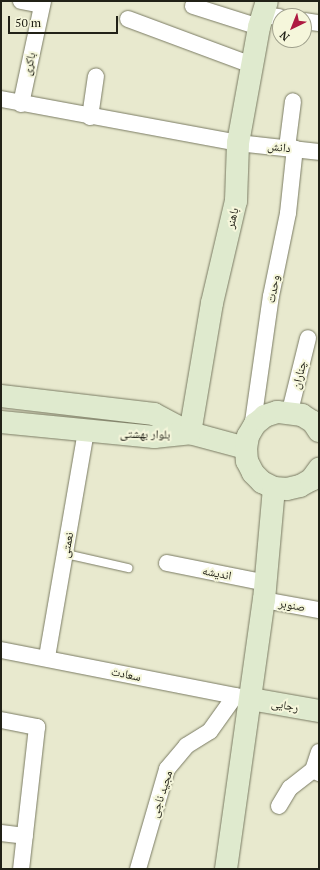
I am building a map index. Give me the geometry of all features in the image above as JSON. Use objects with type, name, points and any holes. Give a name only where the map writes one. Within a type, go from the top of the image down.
[{"type":"main road","name":"باهنر","points":[[190,434],[212,302],[236,201],[238,142],[252,65],[267,15]]},
{"type":"main road","name":"بلوار بهشتی","points":[[1,396],[154,414],[190,434]]},
{"type":"main road","points":[[319,432],[304,412],[277,412],[265,416],[249,439],[247,461],[253,473],[262,482],[274,488],[287,489],[300,486],[311,480],[319,470]]},
{"type":"main road","name":"بلوار بهشتی","points":[[1,422],[86,432],[154,437],[190,434]]},
{"type":"main road","points":[[190,434],[249,439]]},
{"type":"main road","points":[[226,869],[243,698],[265,592],[274,488]]},
{"type":"main road","name":"رجایی","points":[[243,698],[319,711]]},
{"type":"street","points":[[21,1],[42,3]]},
{"type":"street","name":"باکری","points":[[21,104],[42,3]]},
{"type":"street","points":[[193,6],[267,15]]},
{"type":"street","points":[[128,19],[252,65]]},
{"type":"street","points":[[90,116],[96,76]]},
{"type":"street","name":"دانش","points":[[1,99],[21,104],[238,142],[319,152]]},
{"type":"street","name":"وحدت","points":[[249,439],[271,296],[288,213],[293,101]]},
{"type":"street","name":"چناران","points":[[304,412],[308,338]]},
{"type":"street","name":"نعمتی","points":[[47,657],[86,432]]},
{"type":"street","name":"اندیشه","points":[[167,562],[265,592]]},
{"type":"street","name":"صنوبر","points":[[265,592],[319,610]]},
{"type":"street","name":"سعادت","points":[[1,650],[47,657],[243,698]]},
{"type":"street","name":"مجید ناجی","points":[[138,869],[167,769],[186,746],[210,731],[243,698]]},
{"type":"street","points":[[1,720],[37,727],[21,869]]},
{"type":"street","points":[[280,806],[290,788],[316,771],[319,752]]},
{"type":"street","points":[[1,832],[25,836]]},
{"type":"lane","points":[[66,554],[128,568]]}]
